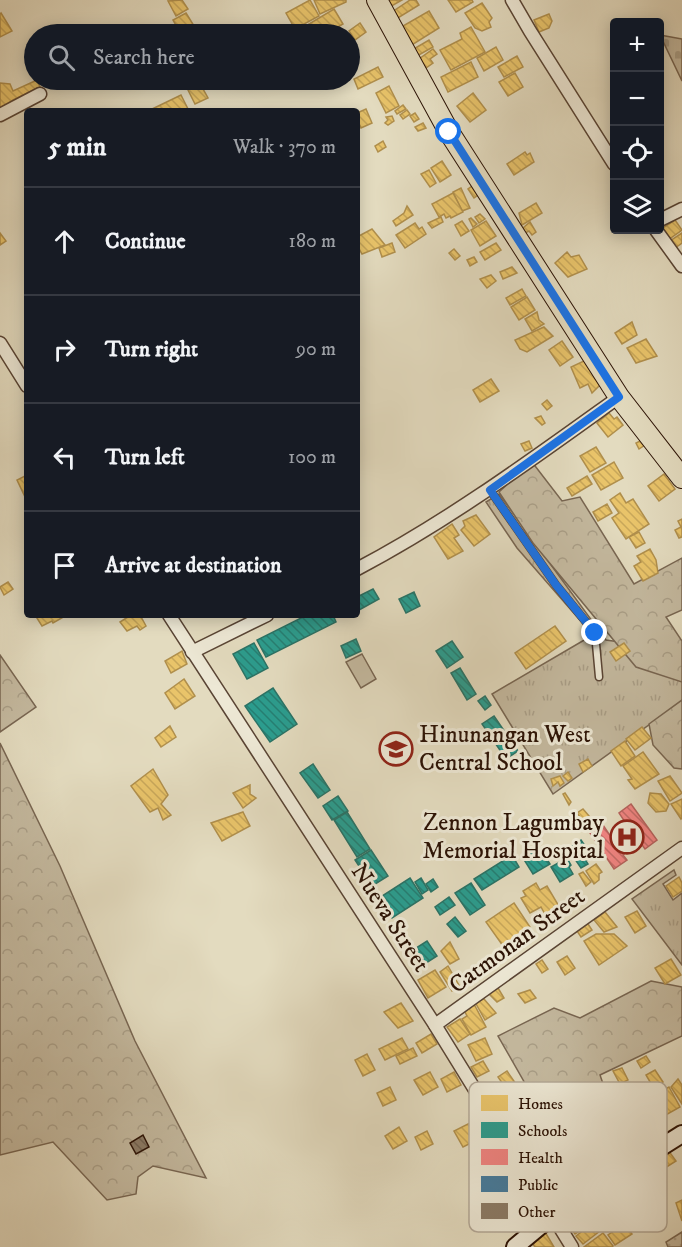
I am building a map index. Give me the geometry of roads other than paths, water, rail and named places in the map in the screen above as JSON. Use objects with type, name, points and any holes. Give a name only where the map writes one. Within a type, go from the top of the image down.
[{"type":"main road","points":[[377,0],[449,132],[619,397],[682,478]]},
{"type":"street","points":[[512,0],[610,157]]},
{"type":"street","points":[[0,115],[40,94]]},
{"type":"street","points":[[664,218],[682,209]]},
{"type":"street","points":[[659,234],[682,266]]},
{"type":"street","points":[[0,342],[24,381]]},
{"type":"street","points":[[360,567],[406,543],[490,490],[619,397]]},
{"type":"street","name":"Nueva Street","points":[[171,618],[470,1082]]},
{"type":"street","points":[[192,651],[261,618]]},
{"type":"street","name":"Catmonan Street","points":[[435,1025],[682,848]]},
{"type":"street","points":[[667,1143],[682,1134]]},
{"type":"street","points":[[515,1247],[533,1232]]},
{"type":"street","name":"Nueva Street","points":[[562,1232],[572,1247]]},
{"type":"lane","points":[[490,490],[556,585],[595,633],[599,677]]},
{"type":"place","name":"Hinunangan West Central School","points":[[396,749]]},
{"type":"place","name":"Zennon Lagumbay Memorial Hospital","points":[[627,837]]}]
